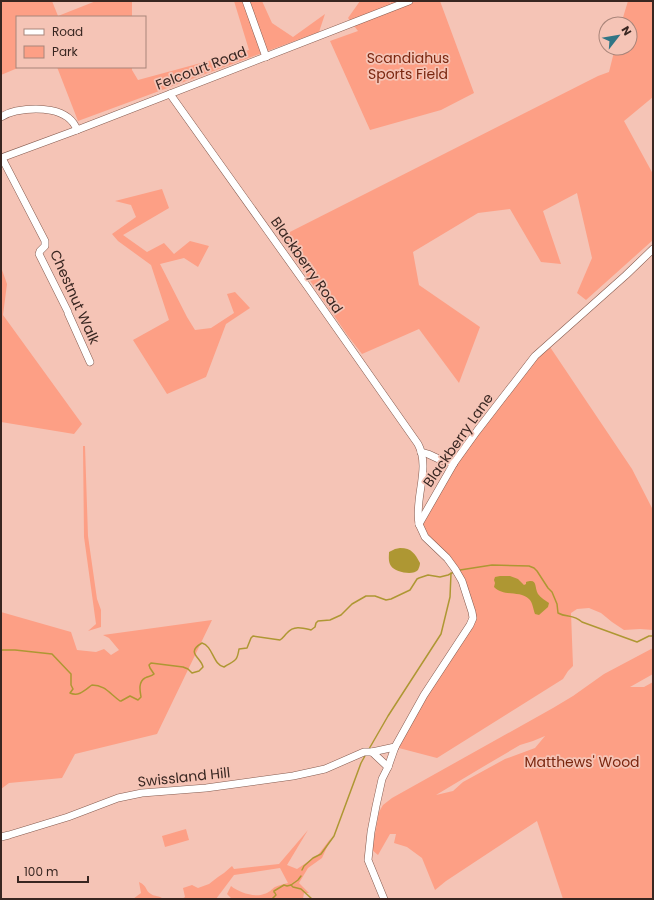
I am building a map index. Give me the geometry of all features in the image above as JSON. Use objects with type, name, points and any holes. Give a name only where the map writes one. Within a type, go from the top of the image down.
[{"type":"street","points":[[246,1],[266,57]]},
{"type":"street","name":"Felcourt Road","points":[[1,158],[78,130],[409,1]]},
{"type":"street","name":"Blackberry Road","points":[[170,94],[418,444],[422,462],[418,509],[419,524]]},
{"type":"street","points":[[1,116],[14,111],[43,109],[61,113],[76,125],[78,130]]},
{"type":"street","name":"Chestnut Walk","points":[[1,158],[45,241],[45,246],[39,254],[68,312],[90,362]]},
{"type":"street","name":"Blackberry Lane","points":[[419,524],[454,464],[477,431],[535,356],[653,250]]},
{"type":"street","points":[[421,452],[454,464]]},
{"type":"street","points":[[384,899],[368,860],[371,832],[382,779],[395,747],[424,696],[470,624],[473,616],[472,608],[462,581],[455,569],[447,558],[427,540],[419,524]]},
{"type":"street","name":"Swissland Hill","points":[[1,837],[68,817],[118,798],[142,793],[206,788],[293,776],[325,769],[364,752],[372,752],[395,747]]},
{"type":"street","points":[[372,752],[388,767]]},
{"type":"green space","points":[[1,1],[52,1],[58,16],[16,16],[16,68],[18,68],[1,75]]},
{"type":"green space","points":[[96,1],[132,1],[132,16],[58,16]]},
{"type":"green space","points":[[234,1],[262,1],[272,23],[293,37],[325,14],[319,32],[78,121],[57,68],[132,68],[138,80],[249,50]]},
{"type":"green space","name":"Scandiahus Sports Field","points":[[360,1],[389,1],[390,3],[393,1],[440,1],[474,93],[441,110],[370,130],[330,41],[358,31],[348,18]]},
{"type":"green space","points":[[628,1],[653,1],[653,97],[624,121],[653,174],[653,240],[586,300],[577,293],[592,258],[577,193],[543,211],[561,264],[541,262],[510,209],[478,213],[413,252],[419,285],[480,327],[459,383],[419,329],[362,354],[280,237],[598,76],[609,72],[613,56],[638,56],[638,16],[623,16]]},
{"type":"green space","points":[[162,189],[169,208],[123,235],[147,252],[164,243],[174,254],[190,241],[209,246],[198,267],[184,258],[160,264],[195,330],[211,328],[234,313],[227,294],[235,292],[250,308],[226,324],[206,377],[167,394],[133,340],[169,320],[151,265],[118,241],[112,234],[136,217],[131,205],[115,201]]},
{"type":"green space","points":[[1,267],[7,284],[3,315],[82,424],[74,434],[1,422]]},
{"type":"green space","points":[[548,344],[632,469],[653,510],[653,630],[624,630],[601,613],[589,608],[577,609],[571,613],[573,666],[563,679],[437,758],[395,747],[472,620],[462,581],[433,545],[419,524],[454,463]]},
{"type":"green space","points":[[83,446],[85,446],[88,536],[97,599],[101,610],[101,627],[88,631],[96,624],[84,537]]},
{"type":"green space","points":[[1,612],[71,632],[77,650],[96,652],[104,649],[111,655],[119,650],[109,638],[103,635],[212,620],[157,734],[75,754],[62,778],[9,783],[1,789]]},
{"type":"green space","name":"Matthews' Wood","points":[[653,648],[653,674],[630,687],[644,687],[653,682],[653,899],[563,899],[537,821],[446,881],[435,890],[422,858],[407,847],[394,843],[396,834],[390,834],[378,855],[372,850],[379,812],[383,805],[392,798],[553,708],[604,674]],"holes":[[[545,736],[535,748],[505,759],[463,782],[453,791],[436,795],[520,745]]]},
{"type":"green space","points":[[186,829],[189,840],[165,847],[162,836]]},
{"type":"green space","points":[[308,830],[287,865],[297,869],[318,855],[331,838],[322,858],[308,868],[299,883],[309,893],[304,893],[303,899],[232,899],[227,894],[231,886],[251,895],[260,895],[269,892],[275,887],[288,883],[280,868],[234,875],[216,899],[182,899],[185,897],[183,888],[192,885],[198,888],[209,884],[232,866],[234,869],[279,864]]},
{"type":"green space","points":[[139,882],[144,885],[149,893],[163,899],[133,899],[141,893]]},
{"type":"shaded area","points":[[400,548],[413,552],[420,563],[416,572],[408,573],[396,570],[391,566],[389,561],[389,552]]},
{"type":"shaded area","points":[[510,576],[518,579],[524,585],[526,582],[534,582],[538,594],[549,603],[548,607],[539,615],[535,614],[531,602],[525,596],[502,592],[494,587],[495,577]]},
{"type":"waterway","points":[[460,570],[492,565],[529,566],[537,571],[552,592],[557,604],[558,613],[576,618],[582,622],[637,642],[649,636],[653,636]]},
{"type":"waterway","points":[[1,650],[52,654],[71,674],[71,685],[73,689],[70,693],[79,694],[92,685],[97,685],[104,688],[120,701],[130,696],[138,700],[141,697],[141,682],[145,678],[154,674],[149,665],[151,663],[183,667],[192,673],[199,671],[203,667],[194,652],[197,646],[202,643],[209,648],[217,663],[224,667],[235,660],[239,649],[247,648],[253,636],[280,640],[290,630],[296,628],[311,630],[315,627],[318,621],[330,620],[341,615],[352,604],[366,596],[375,596],[386,600],[391,599],[410,590],[419,578],[428,575],[440,577],[454,572]]},
{"type":"waterway","points":[[369,749],[388,716],[441,634],[450,597],[451,573]]},
{"type":"waterway","points":[[302,870],[304,866],[313,858],[321,854],[334,836],[361,763],[366,754]]},
{"type":"waterway","points":[[291,885],[301,876]]},
{"type":"waterway","points":[[272,899],[276,895],[274,891],[284,885],[291,885],[301,889],[312,899]]}]
